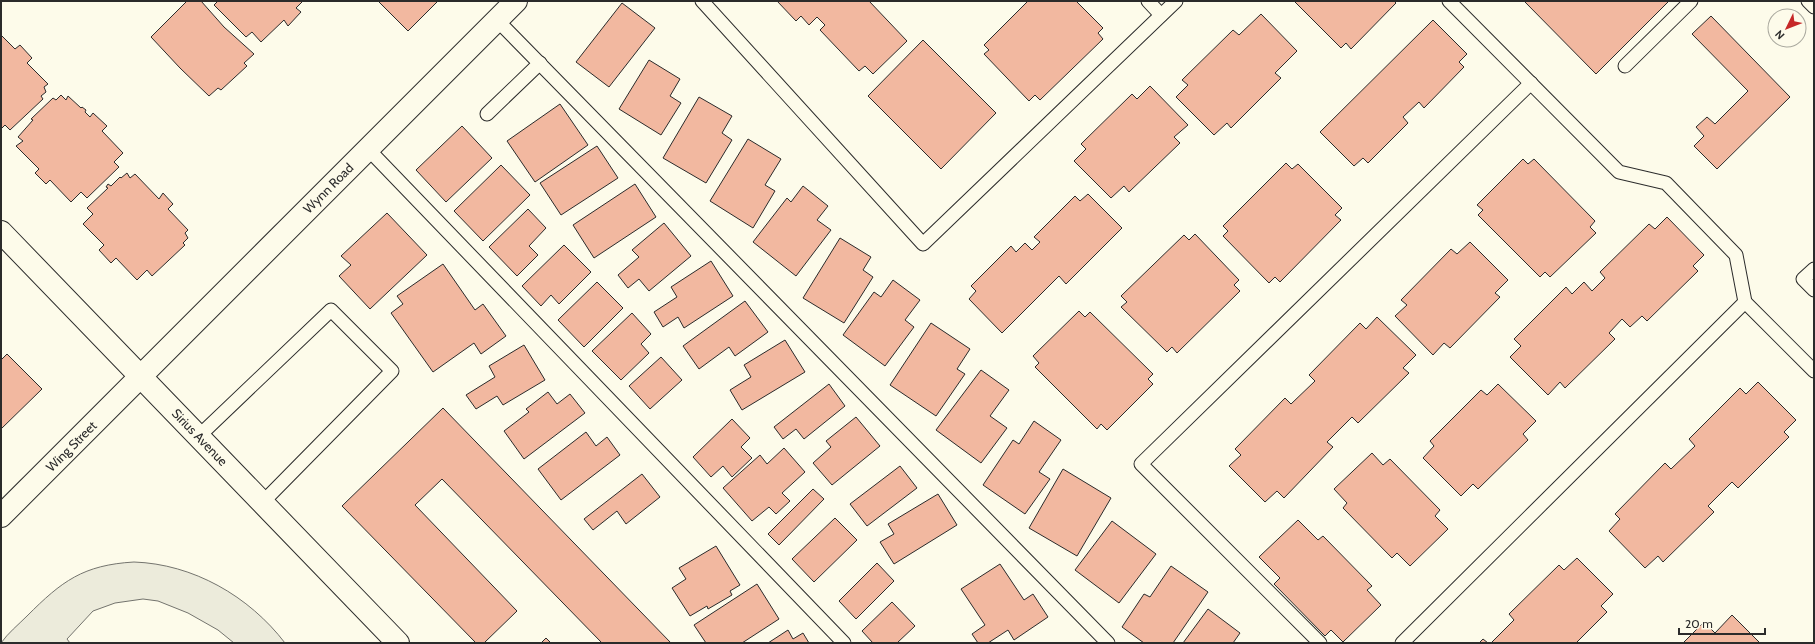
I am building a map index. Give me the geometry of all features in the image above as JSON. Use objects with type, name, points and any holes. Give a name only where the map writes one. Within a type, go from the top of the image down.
[{"type":"street","name":"Wynn Road","points":[[141,375],[516,1]]},
{"type":"street","name":"Sirius Avenue","points":[[1,232],[141,375],[398,643]]},
{"type":"street","name":"Wing Street","points":[[1,516],[141,375]]},
{"type":"lane","points":[[702,1],[923,244],[1176,1]]},
{"type":"lane","points":[[1148,1],[1161,14]]},
{"type":"lane","points":[[1449,1],[1619,172],[1666,183],[1736,255],[1745,302],[1814,371]]},
{"type":"lane","points":[[1625,66],[1691,1]]},
{"type":"lane","points":[[1808,1],[1814,6]]},
{"type":"lane","points":[[497,20],[1108,643]]},
{"type":"lane","points":[[487,114],[540,63]]},
{"type":"lane","points":[[1320,643],[1140,464],[1531,84]]},
{"type":"lane","points":[[368,149],[844,643]]},
{"type":"lane","points":[[1814,269],[1803,279],[1814,290]]},
{"type":"lane","points":[[1402,643],[1745,302]]},
{"type":"lane","points":[[199,436],[331,310],[392,371],[263,502]]},
{"type":"shaded area","points":[[134,562],[156,564],[177,569],[198,576],[218,586],[237,597],[255,611],[271,626],[285,643],[234,643],[218,630],[188,613],[158,601],[143,599],[115,603],[93,611],[67,639],[70,643],[1,643],[10,632],[51,593],[74,577],[101,567]]},
{"type":"building","points":[[187,1],[201,1],[224,27],[254,54],[244,63],[247,66],[221,90],[218,88],[209,96],[151,37]]},
{"type":"building","points":[[218,1],[303,1],[296,8],[301,12],[288,26],[284,20],[261,42],[252,32],[246,37],[214,5]]},
{"type":"building","points":[[378,1],[438,1],[408,31]]},
{"type":"building","points":[[777,1],[869,1],[907,41],[873,74],[865,66],[859,71],[820,30],[825,25],[817,17],[809,25],[801,16],[796,21]]},
{"type":"building","points":[[1028,1],[1076,1],[1103,28],[1098,33],[1103,39],[1040,100],[1035,95],[1029,101],[984,54],[989,50],[984,45]]},
{"type":"building","points":[[1294,1],[1394,1],[1396,3],[1351,49],[1346,43],[1341,48]]},
{"type":"building","points":[[1524,1],[1669,1],[1596,74]]},
{"type":"building","points":[[622,3],[655,28],[609,87],[576,62]]},
{"type":"building","points":[[1261,14],[1297,51],[1275,73],[1281,78],[1231,128],[1227,123],[1214,135],[1176,97],[1188,85],[1182,80],[1233,30],[1239,35]]},
{"type":"building","points":[[1711,16],[1790,97],[1717,169],[1694,146],[1704,136],[1696,127],[1707,117],[1715,124],[1748,91],[1692,34]]},
{"type":"building","points":[[1433,20],[1467,54],[1459,62],[1464,67],[1424,108],[1419,102],[1403,117],[1408,123],[1368,163],[1363,158],[1354,166],[1320,132]]},
{"type":"building","points":[[1,35],[15,49],[20,45],[32,58],[27,63],[48,84],[44,87],[46,92],[41,96],[43,99],[10,130],[5,125],[1,129]]},
{"type":"building","points":[[923,40],[996,113],[941,169],[868,96]]},
{"type":"building","points":[[649,60],[680,79],[670,96],[681,103],[661,135],[619,109]]},
{"type":"building","points":[[1150,86],[1188,125],[1174,137],[1180,143],[1129,192],[1124,186],[1111,198],[1074,161],[1086,149],[1081,144],[1132,94],[1137,99]]},
{"type":"building","points":[[61,95],[66,100],[68,96],[81,108],[82,107],[86,110],[85,112],[90,117],[93,113],[107,126],[102,131],[123,153],[114,162],[119,167],[87,198],[81,192],[71,202],[50,180],[46,184],[35,173],[39,169],[16,146],[23,141],[18,137],[33,120],[31,119],[53,98],[56,100]]},
{"type":"building","points":[[699,97],[732,116],[722,133],[732,140],[706,183],[663,158]]},
{"type":"building","points":[[560,104],[588,145],[535,182],[507,141]]},
{"type":"building","points":[[462,126],[492,158],[446,202],[416,170]]},
{"type":"building","points":[[748,139],[781,159],[765,185],[775,191],[753,228],[710,201]]},
{"type":"building","points":[[597,146],[618,178],[561,215],[540,183]]},
{"type":"building","points":[[1523,159],[1528,164],[1534,159],[1595,221],[1590,227],[1596,233],[1550,277],[1545,272],[1540,277],[1478,215],[1483,210],[1477,205]]},
{"type":"building","points":[[1286,163],[1292,169],[1298,164],[1342,208],[1335,215],[1341,220],[1280,282],[1275,277],[1269,283],[1223,236],[1228,231],[1223,226]]},
{"type":"building","points":[[501,165],[530,195],[483,241],[454,211]]},
{"type":"building","points":[[127,173],[130,178],[135,174],[159,199],[163,193],[173,204],[168,209],[188,230],[185,233],[188,238],[183,243],[185,245],[152,276],[147,270],[137,280],[116,258],[111,263],[99,250],[104,245],[83,224],[93,214],[87,208],[108,188],[106,187],[108,184],[111,186],[120,177],[121,178]]},
{"type":"building","points":[[635,184],[656,217],[594,258],[573,225]]},
{"type":"building","points":[[803,186],[828,206],[817,220],[831,230],[796,276],[753,242],[787,198],[791,202]]},
{"type":"building","points":[[1088,194],[1122,228],[1066,284],[1059,276],[1002,333],[969,299],[976,291],[971,286],[1011,246],[1016,252],[1025,243],[1032,250],[1040,242],[1034,237],[1075,196],[1080,201]]},
{"type":"building","points":[[528,209],[546,228],[529,246],[538,255],[517,276],[489,247]]},
{"type":"building","points":[[387,213],[427,255],[370,309],[339,276],[351,265],[341,256]]},
{"type":"building","points":[[1667,217],[1704,255],[1693,266],[1698,271],[1647,321],[1642,316],[1630,327],[1622,319],[1609,333],[1615,339],[1565,388],[1560,382],[1548,395],[1510,357],[1521,346],[1514,339],[1566,287],[1572,294],[1584,282],[1592,291],[1605,278],[1600,272],[1649,224],[1655,229]]},
{"type":"building","points":[[664,223],[691,256],[649,291],[639,279],[628,288],[618,275],[639,257],[632,250]]},
{"type":"building","points":[[1195,234],[1239,280],[1234,285],[1240,291],[1177,353],[1172,347],[1167,352],[1121,307],[1127,302],[1121,296],[1184,235],[1189,240]]},
{"type":"building","points":[[840,238],[871,257],[863,270],[873,277],[844,323],[803,298]]},
{"type":"building","points":[[1470,242],[1508,280],[1495,293],[1500,297],[1450,348],[1444,343],[1433,355],[1395,316],[1407,305],[1401,300],[1451,249],[1457,254]]},
{"type":"building","points":[[564,245],[591,272],[559,304],[551,295],[541,306],[522,286]]},
{"type":"building","points":[[711,261],[733,296],[684,328],[678,317],[663,327],[654,312],[677,297],[671,287]]},
{"type":"building","points":[[443,264],[475,310],[483,304],[506,336],[481,354],[474,343],[433,372],[391,313],[403,304],[397,296]]},
{"type":"building","points":[[893,280],[920,300],[905,320],[914,327],[885,366],[843,335],[874,292],[881,297]]},
{"type":"building","points":[[597,282],[623,308],[584,347],[558,320]]},
{"type":"building","points":[[745,301],[768,332],[735,356],[729,347],[699,369],[683,346]]},
{"type":"building","points":[[1079,311],[1085,317],[1090,312],[1153,374],[1148,379],[1153,384],[1107,430],[1101,424],[1097,429],[1035,367],[1039,363],[1033,356]]},
{"type":"building","points":[[632,313],[651,334],[641,344],[649,353],[621,380],[592,351]]},
{"type":"building","points":[[1377,317],[1416,355],[1403,368],[1409,373],[1358,423],[1352,417],[1327,442],[1333,447],[1284,498],[1277,491],[1265,502],[1229,466],[1241,455],[1235,449],[1285,398],[1291,404],[1315,381],[1309,375],[1360,323],[1366,329]]},
{"type":"building","points":[[931,323],[970,349],[957,369],[965,374],[936,416],[890,385]]},
{"type":"building","points":[[785,340],[805,372],[742,410],[730,390],[751,377],[744,365]]},
{"type":"building","points":[[524,345],[545,380],[503,405],[497,396],[476,409],[466,395],[495,377],[489,366]]},
{"type":"building","points":[[7,354],[42,389],[1,429],[1,360]]},
{"type":"building","points":[[661,357],[682,380],[650,409],[629,386]]},
{"type":"building","points":[[981,370],[1009,390],[990,416],[1007,428],[981,463],[936,430]]},
{"type":"building","points":[[1758,382],[1796,420],[1784,432],[1789,437],[1738,488],[1732,482],[1708,506],[1714,512],[1663,562],[1658,556],[1645,568],[1609,531],[1620,519],[1615,514],[1665,463],[1671,469],[1695,446],[1689,439],[1740,388],[1746,394]]},
{"type":"building","points":[[829,384],[845,406],[804,439],[796,429],[783,439],[774,427]]},
{"type":"building","points":[[1498,384],[1536,421],[1523,434],[1528,440],[1478,489],[1473,484],[1461,496],[1423,458],[1434,446],[1430,441],[1481,390],[1487,395]]},
{"type":"building","points":[[548,392],[557,404],[570,394],[585,413],[524,459],[504,431],[529,412],[526,409]]},
{"type":"building","points":[[443,408],[671,643],[602,643],[442,479],[415,505],[517,611],[484,643],[476,643],[342,506]]},
{"type":"building","points":[[856,417],[880,446],[832,485],[813,463],[831,447],[826,441]]},
{"type":"building","points":[[732,419],[750,438],[741,447],[752,458],[732,477],[723,466],[711,477],[693,457]]},
{"type":"building","points":[[1034,421],[1061,440],[1039,472],[1050,479],[1025,514],[983,485],[1013,440],[1019,444]]},
{"type":"building","points":[[586,432],[596,446],[607,437],[620,455],[561,500],[538,469]]},
{"type":"building","points":[[784,448],[805,472],[782,493],[790,501],[776,514],[769,507],[752,521],[723,488],[760,455],[767,464]]},
{"type":"building","points":[[1372,453],[1383,465],[1390,459],[1440,510],[1435,516],[1448,529],[1410,566],[1397,553],[1392,558],[1343,508],[1347,503],[1334,489]]},
{"type":"building","points":[[900,466],[917,488],[867,526],[850,504]]},
{"type":"building","points":[[1063,469],[1111,498],[1077,556],[1029,528]]},
{"type":"building","points":[[642,474],[660,497],[626,524],[617,511],[593,530],[584,519]]},
{"type":"building","points":[[813,489],[824,499],[779,545],[768,534]]},
{"type":"building","points":[[938,494],[957,525],[894,564],[880,542],[894,534],[888,524]]},
{"type":"building","points":[[835,518],[857,540],[814,582],[792,559]]},
{"type":"building","points":[[1298,520],[1318,540],[1323,536],[1372,586],[1367,590],[1381,605],[1343,642],[1331,630],[1325,636],[1274,584],[1280,578],[1259,557]]},
{"type":"building","points":[[1112,521],[1156,554],[1119,603],[1075,570]]},
{"type":"building","points":[[716,546],[740,585],[730,591],[732,595],[708,609],[707,606],[690,616],[672,588],[686,579],[679,568]]},
{"type":"building","points":[[1577,558],[1613,594],[1601,606],[1607,612],[1576,643],[1491,643],[1514,620],[1509,614],[1559,565],[1564,570]]},
{"type":"building","points":[[877,563],[894,581],[856,619],[839,601]]},
{"type":"building","points":[[1000,564],[1024,600],[1033,594],[1048,617],[1014,640],[1008,630],[988,643],[978,643],[972,634],[985,625],[961,589]]},
{"type":"building","points":[[1171,566],[1208,592],[1173,643],[1144,643],[1122,627],[1144,594],[1150,597]]},
{"type":"building","points":[[757,584],[779,619],[742,643],[706,643],[694,625]]},
{"type":"building","points":[[892,602],[915,626],[897,643],[873,643],[862,631]]},
{"type":"building","points":[[1208,609],[1240,633],[1233,643],[1183,643]]},
{"type":"building","points":[[1732,615],[1760,643],[1683,643],[1704,622],[1715,633]]},
{"type":"building","points":[[788,630],[793,639],[803,633],[809,643],[768,643]]},
{"type":"building","points":[[546,638],[551,643],[541,643]]},
{"type":"building","points":[[1483,639],[1488,643],[1479,643]]}]
